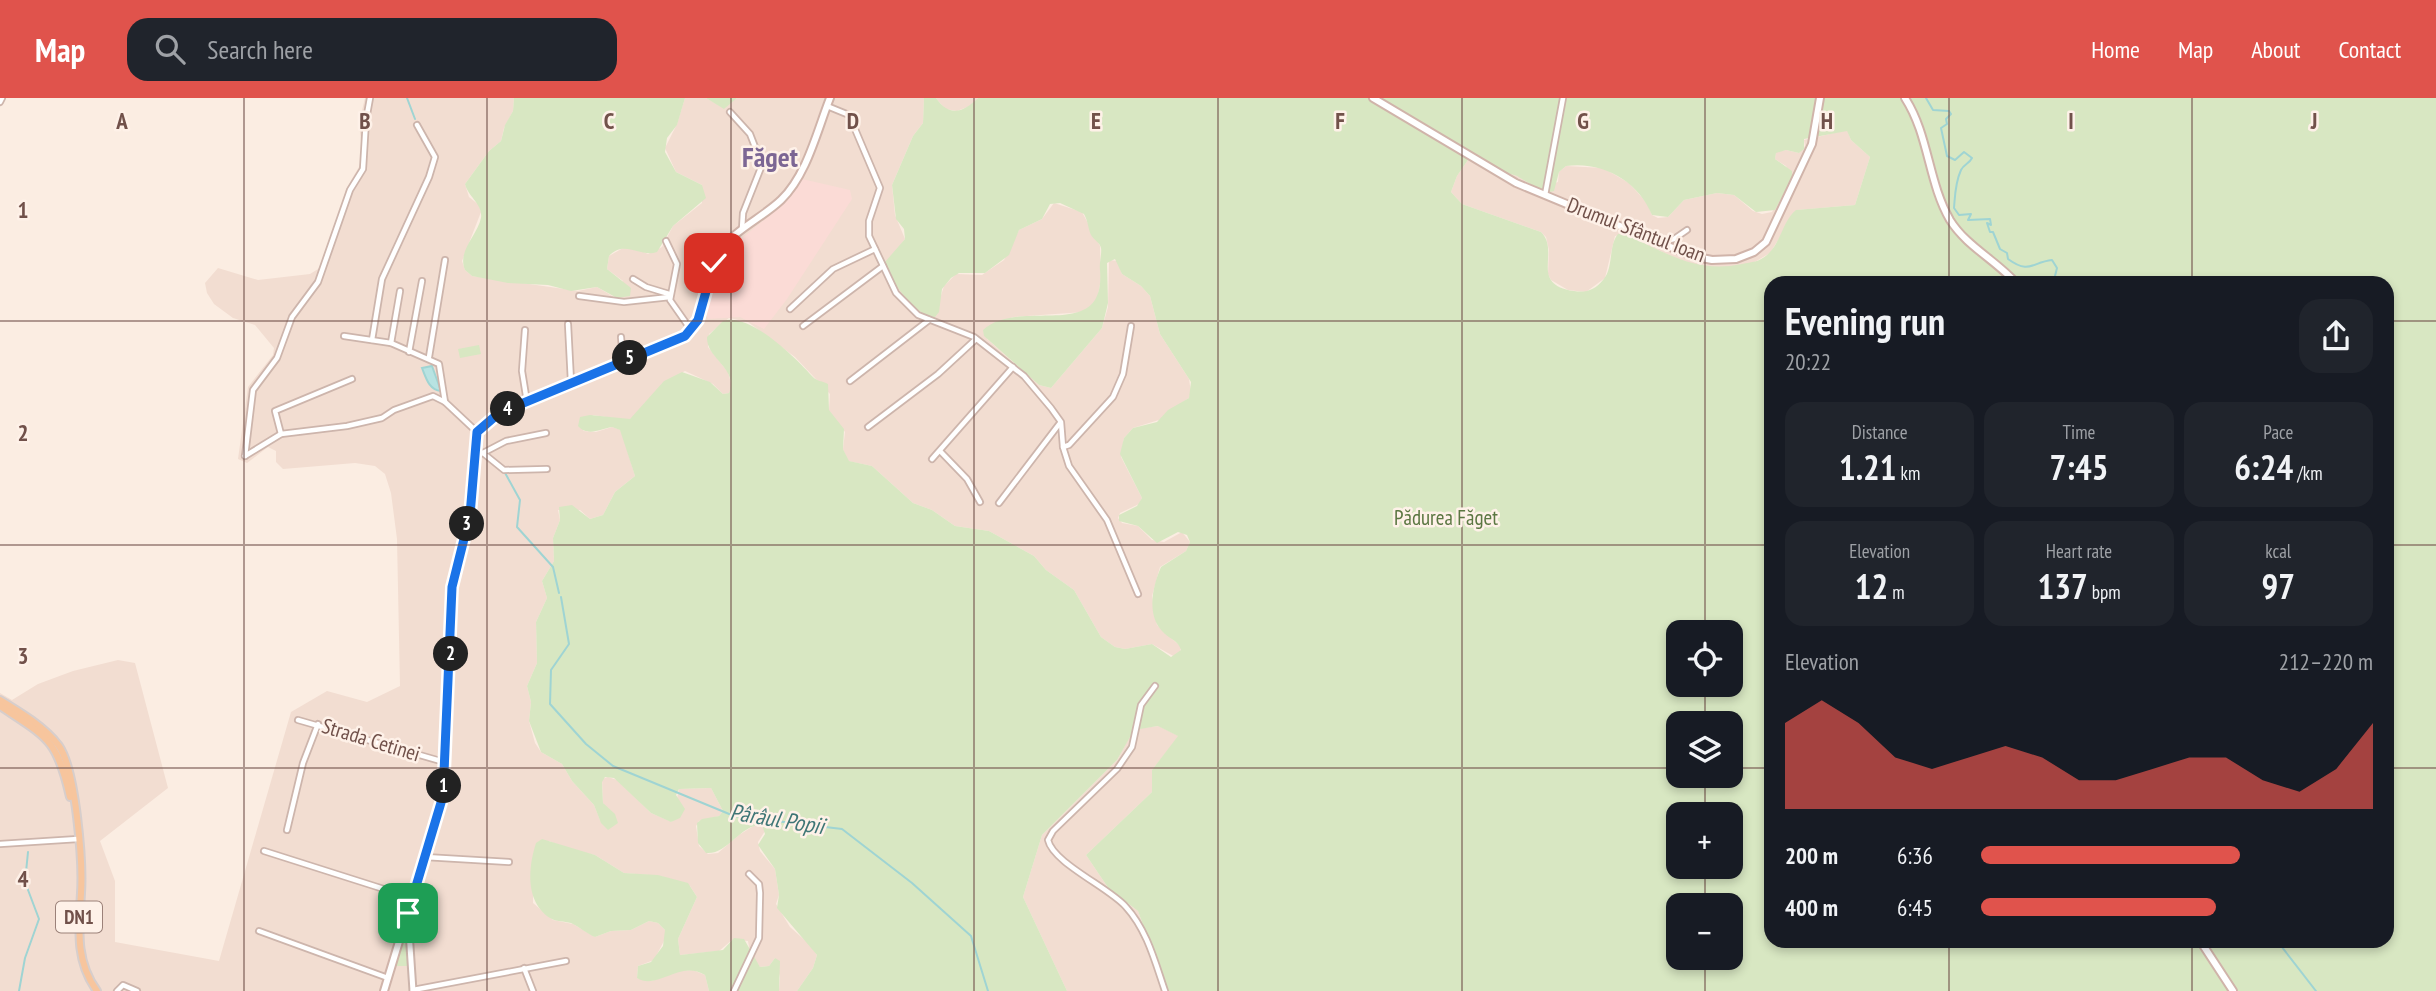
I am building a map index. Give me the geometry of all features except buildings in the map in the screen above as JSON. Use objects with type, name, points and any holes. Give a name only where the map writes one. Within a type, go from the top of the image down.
[{"type":"main road","name":"Drumul Sfântul Ioan","points":[[1373,98],[1516,183],[1692,256],[1712,260],[1736,259],[1759,249],[1769,237],[1812,144],[1820,98]]},
{"type":"main road","points":[[1905,98],[1918,123],[1950,220],[1962,235],[2008,276]]},
{"type":"main road","points":[[384,991],[443,796],[452,587],[470,515],[477,432],[499,413],[623,360],[671,344],[691,330],[698,320],[709,273],[718,254],[743,229],[779,201],[791,186],[828,102]]},
{"type":"main road","name":"DN1","points":[[0,700],[59,747],[69,773],[82,875],[80,953],[86,972],[97,991]]},
{"type":"main road","name":"DN1","points":[[0,706],[55,749],[64,768],[75,819]]},
{"type":"main road","points":[[2206,948],[2233,991]]},
{"type":"street","points":[[370,98],[363,169],[350,191],[318,282],[292,317],[276,358],[253,390],[245,456],[281,434],[347,426],[382,418],[394,410],[433,396],[445,402],[477,432]]},
{"type":"street","points":[[1545,195],[1563,98]]},
{"type":"street","points":[[828,102],[849,115],[880,188],[869,221],[869,236],[908,308],[929,320],[976,339],[1024,376],[1061,422],[1063,447],[1069,466],[1107,520],[1138,594]]},
{"type":"street","points":[[730,112],[750,134],[762,165],[743,213],[743,229]]},
{"type":"street","points":[[372,341],[382,279],[429,177],[435,157],[417,125]]},
{"type":"street","points":[[1660,242],[1674,239],[1688,230]]},
{"type":"street","points":[[666,241],[677,264],[670,295],[678,315],[691,330]]},
{"type":"street","points":[[790,309],[833,269],[875,249]]},
{"type":"street","points":[[429,357],[445,260]]},
{"type":"street","points":[[803,326],[883,266]]},
{"type":"street","points":[[633,278],[646,287],[670,295]]},
{"type":"street","points":[[409,352],[422,281]]},
{"type":"street","points":[[391,343],[400,291]]},
{"type":"street","points":[[579,296],[624,302],[670,295]]},
{"type":"street","points":[[850,381],[929,320]]},
{"type":"street","points":[[568,324],[571,382]]},
{"type":"street","points":[[1063,447],[1069,445],[1113,397],[1124,374],[1131,326]]},
{"type":"street","points":[[525,330],[522,370],[527,403]]},
{"type":"street","points":[[344,336],[391,343],[409,352],[429,357],[439,364],[445,402]]},
{"type":"street","points":[[621,337],[623,360]]},
{"type":"street","points":[[868,427],[938,374],[976,339]]},
{"type":"street","points":[[932,459],[1013,367]]},
{"type":"street","points":[[281,434],[275,411],[352,379]]},
{"type":"street","points":[[999,503],[1061,422]]},
{"type":"street","points":[[474,454],[483,453],[506,441],[546,433]]},
{"type":"street","points":[[940,451],[967,479],[980,502]]},
{"type":"street","points":[[483,453],[503,470],[547,469]]},
{"type":"street","points":[[1155,685],[1141,705],[1132,747],[1117,769],[1053,831],[1048,840],[1051,849],[1083,876],[1111,892],[1129,909],[1145,936],[1165,991]]},
{"type":"street","name":"Strada Cetinei","points":[[298,720],[444,762]]},
{"type":"street","points":[[287,830],[303,763],[318,724]]},
{"type":"street","points":[[0,844],[78,839]]},
{"type":"street","points":[[264,851],[412,898]]},
{"type":"street","points":[[425,857],[509,862]]},
{"type":"street","points":[[734,991],[759,938],[760,893],[758,884],[749,874]]},
{"type":"street","points":[[404,925],[409,931],[413,990],[566,961]]},
{"type":"street","points":[[259,931],[388,978]]},
{"type":"street","points":[[524,968],[533,991]]},
{"type":"street","points":[[117,991],[123,985],[137,991]]},
{"type":"shaded area","points":[[365,98],[514,98],[513,111],[501,141],[489,151],[465,184],[469,197],[479,205],[481,212],[462,261],[465,270],[472,276],[578,291],[597,287],[614,297],[623,281],[607,269],[609,256],[623,248],[635,248],[648,254],[662,247],[673,226],[702,203],[702,185],[676,172],[665,148],[677,124],[685,98],[706,98],[724,108],[737,98],[924,98],[923,123],[913,136],[892,185],[895,215],[905,239],[885,265],[893,280],[922,314],[939,302],[944,286],[956,274],[982,275],[1004,260],[1019,230],[1042,219],[1054,203],[1082,212],[1100,246],[1101,279],[1097,300],[1084,312],[1013,317],[998,323],[987,339],[1039,385],[1051,388],[1102,328],[1108,307],[1109,260],[1118,261],[1122,274],[1141,286],[1150,296],[1160,334],[1189,379],[1191,392],[1189,398],[1166,413],[1162,419],[1133,428],[1124,438],[1121,457],[1142,498],[1139,504],[1120,513],[1118,518],[1122,523],[1138,526],[1152,540],[1164,542],[1182,532],[1190,542],[1186,551],[1160,567],[1152,596],[1157,625],[1181,647],[1180,653],[1175,657],[1152,644],[1125,649],[1115,647],[1101,637],[1074,590],[1046,570],[1034,556],[989,531],[955,526],[932,510],[913,503],[872,466],[848,461],[843,449],[845,432],[829,411],[830,394],[795,357],[748,322],[729,318],[709,334],[708,347],[728,372],[732,387],[729,393],[723,394],[713,384],[685,371],[664,382],[633,418],[627,420],[593,415],[583,431],[596,432],[612,427],[621,430],[635,476],[615,492],[603,515],[590,519],[580,510],[558,510],[560,520],[553,538],[554,561],[542,581],[547,598],[536,622],[537,663],[527,686],[531,702],[529,721],[535,743],[541,752],[562,764],[572,781],[594,805],[600,820],[606,809],[603,803],[602,779],[608,777],[617,780],[651,813],[672,822],[679,789],[711,788],[723,811],[719,816],[699,821],[696,826],[699,846],[708,854],[718,853],[739,835],[755,825],[762,825],[765,831],[758,842],[760,851],[775,869],[779,895],[776,904],[790,927],[817,955],[813,968],[797,991],[779,991],[780,977],[775,958],[769,966],[760,967],[750,953],[748,941],[732,940],[719,951],[680,955],[678,939],[697,897],[690,886],[661,876],[624,873],[595,855],[568,849],[549,841],[533,855],[533,903],[553,920],[573,924],[595,937],[611,931],[631,930],[649,921],[658,923],[665,930],[665,939],[654,960],[638,966],[637,978],[652,981],[676,971],[693,970],[705,975],[709,991],[0,991],[0,693],[12,700],[38,684],[73,671],[118,660],[135,663],[168,788],[100,841],[115,881],[115,942],[219,961],[291,712],[327,691],[367,702],[400,686],[397,539],[391,493],[385,474],[375,466],[355,463],[283,469],[276,462],[276,451],[268,447],[247,463],[238,459],[248,387],[273,355],[274,348],[255,325],[233,318],[214,304],[207,293],[205,283],[218,268],[258,280],[310,274],[325,261],[342,213],[346,189],[363,160],[359,123]]},
{"type":"shaded area","points":[[936,98],[978,98],[970,106],[957,111],[945,109]]},
{"type":"shaded area","points":[[1847,130],[1851,140],[1870,157],[1855,205],[1797,210],[1770,253],[1753,263],[1733,268],[1719,269],[1688,264],[1624,234],[1615,236],[1605,278],[1586,292],[1568,290],[1551,280],[1548,274],[1549,250],[1546,237],[1541,232],[1462,204],[1451,192],[1457,176],[1472,154],[1497,170],[1520,177],[1536,189],[1558,182],[1559,172],[1566,166],[1603,168],[1629,183],[1647,203],[1652,215],[1658,218],[1668,217],[1684,200],[1717,193],[1734,195],[1753,211],[1762,214],[1772,212],[1792,177],[1786,166],[1775,159],[1776,152],[1786,150],[1799,153],[1805,146],[1804,140]]},
{"type":"shaded area","points":[[802,179],[850,190],[852,199],[787,299],[764,329],[740,317],[708,319],[705,310],[708,290],[724,253],[786,202]]},
{"type":"shaded area","points":[[1159,726],[1179,736],[1152,770],[1152,792],[1086,855],[1109,889],[1138,911],[1167,991],[1067,991],[1023,897],[1042,835],[1117,760],[1134,729]]},
{"type":"green space","points":[[514,98],[685,98],[677,125],[667,138],[665,152],[676,172],[702,185],[706,198],[673,226],[657,252],[621,249],[609,256],[607,269],[631,288],[630,296],[617,298],[597,287],[571,291],[548,285],[508,283],[472,276],[465,270],[465,250],[479,225],[481,213],[465,184],[489,151],[501,141],[505,125],[513,111]]},
{"type":"green space","points":[[706,98],[737,98],[724,109]]},
{"type":"green space","name":"Pădurea Făget","points":[[924,98],[936,98],[946,108],[956,111],[962,110],[978,98],[2436,98],[2436,991],[1167,991],[1138,911],[1109,889],[1086,855],[1152,792],[1152,770],[1178,736],[1158,726],[1134,730],[1117,760],[1042,835],[1023,897],[1067,991],[797,991],[813,968],[817,955],[777,908],[779,895],[775,869],[758,845],[765,834],[762,825],[747,829],[721,849],[706,853],[698,843],[697,823],[702,819],[719,816],[723,811],[711,788],[679,789],[676,795],[685,809],[680,818],[671,822],[651,813],[614,778],[605,777],[602,782],[603,803],[615,814],[618,823],[608,830],[601,823],[594,805],[572,781],[562,764],[541,752],[529,721],[531,702],[527,686],[537,663],[536,622],[547,598],[542,581],[554,561],[553,538],[560,520],[559,507],[572,505],[590,519],[603,515],[615,492],[635,476],[620,430],[612,427],[586,431],[578,426],[580,417],[590,415],[630,419],[664,381],[682,372],[710,382],[723,394],[729,393],[730,377],[711,352],[707,337],[723,321],[746,323],[772,338],[814,378],[828,384],[829,410],[844,429],[843,449],[849,461],[872,466],[913,503],[932,510],[955,526],[989,531],[1034,556],[1046,570],[1074,590],[1101,637],[1115,647],[1125,649],[1152,644],[1171,657],[1181,650],[1157,624],[1152,599],[1161,567],[1186,551],[1190,542],[1187,535],[1178,532],[1157,543],[1138,526],[1119,521],[1119,515],[1137,506],[1142,498],[1120,454],[1124,438],[1133,428],[1157,422],[1168,410],[1189,398],[1191,382],[1160,334],[1150,296],[1141,286],[1122,274],[1115,259],[1107,263],[1108,303],[1102,328],[1051,388],[1039,385],[984,336],[983,330],[999,321],[1075,313],[1089,306],[1098,293],[1101,253],[1084,214],[1060,203],[1050,204],[1042,219],[1019,230],[1009,255],[985,273],[959,273],[951,278],[942,289],[939,312],[935,317],[928,316],[904,296],[885,262],[905,239],[904,229],[896,219],[892,185],[913,136],[923,123]],"holes":[[[1847,131],[1851,140],[1870,157],[1855,205],[1796,210],[1772,250],[1761,259],[1725,266],[1695,264],[1624,234],[1618,234],[1606,275],[1597,286],[1586,291],[1574,291],[1552,282],[1549,275],[1548,249],[1541,232],[1462,204],[1451,192],[1457,176],[1472,154],[1497,170],[1517,176],[1545,193],[1554,191],[1559,172],[1566,166],[1580,165],[1606,170],[1638,192],[1652,215],[1668,217],[1684,200],[1717,193],[1734,195],[1756,212],[1775,210],[1792,177],[1792,171],[1775,159],[1776,153],[1786,150],[1799,153],[1804,149],[1804,139]]]},
{"type":"green space","points":[[479,345],[481,354],[460,358],[458,349]]},
{"type":"green space","points":[[542,839],[595,855],[624,873],[658,875],[688,883],[697,897],[678,939],[680,955],[723,950],[734,938],[744,939],[760,967],[769,966],[775,958],[780,961],[779,991],[709,991],[705,975],[695,971],[678,972],[653,981],[637,978],[638,966],[651,962],[663,946],[665,930],[658,923],[649,921],[631,930],[611,931],[595,937],[571,923],[550,918],[536,903],[532,894],[530,873],[533,853],[536,843]]},
{"type":"green space","points":[[405,935],[408,936],[409,966],[396,966]]},
{"type":"water","points":[[432,366],[441,391],[431,386],[422,368]]},
{"type":"waterway","name":"Pârâul Popii","points":[[407,98],[415,119]]},
{"type":"waterway","points":[[1926,98],[1933,110],[1949,111],[1951,114],[1946,119],[1947,124],[1941,128],[1947,156],[1955,160],[1964,152],[1972,158],[1961,170],[1956,185],[1954,208],[1959,215],[1971,214],[1968,220],[1990,219],[1991,225],[1987,223],[1990,232],[1993,232],[2000,249],[2007,253],[2008,259],[2026,267],[2052,260],[2057,268],[2055,276]]},
{"type":"waterway","name":"Pârâul Popii","points":[[504,471],[520,500],[517,527],[553,567],[559,593]]},
{"type":"waterway","name":"Pârâul Popii","points":[[561,597],[569,644],[551,670],[550,704],[586,744],[613,766],[734,816],[842,829],[912,883],[971,936],[988,991]]},
{"type":"waterway","points":[[19,991],[25,958],[39,919],[25,882],[28,852]]},
{"type":"waterway","points":[[2283,948],[2316,991]]},
{"type":"district","name":"Făget","points":[[770,157]]},
{"type":"route","points":[[408,913],[443,796],[444,723],[451,655],[452,587],[470,515],[474,442],[477,432],[485,422],[499,413],[685,336],[698,320],[709,273],[714,263]]}]
